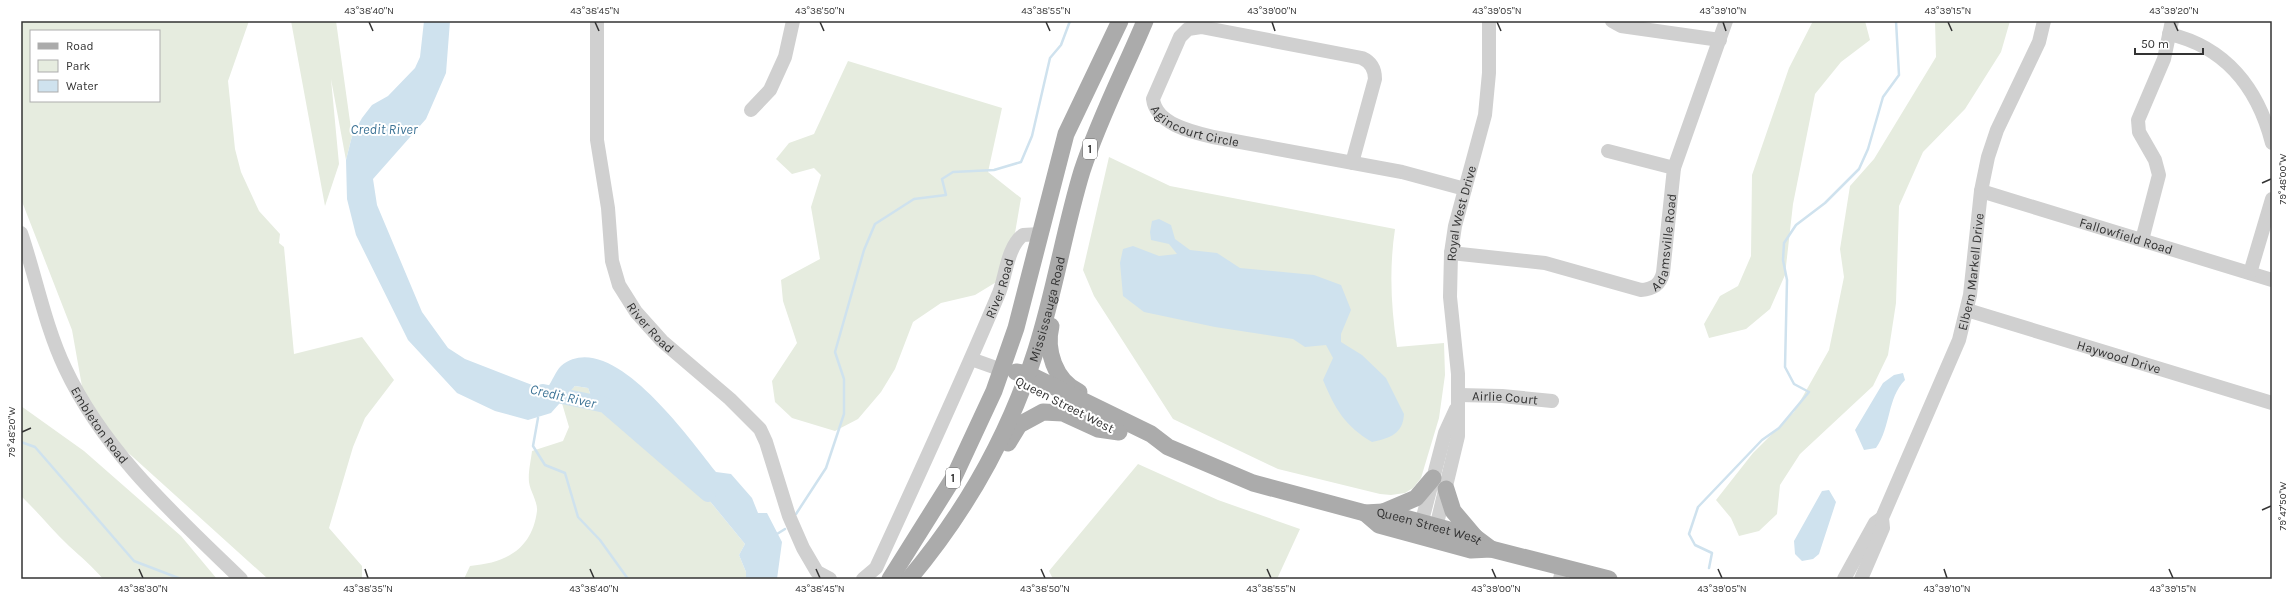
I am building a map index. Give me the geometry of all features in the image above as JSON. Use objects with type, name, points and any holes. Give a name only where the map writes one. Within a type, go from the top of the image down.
[{"type":"main road","name":"Mississauga Road","points":[[890,579],[954,477],[983,418],[1002,370],[1016,328],[1066,134],[1120,21]]},
{"type":"main road","name":"Mississauga Road","points":[[910,579],[956,519],[969,499],[1002,437],[1036,349],[1076,194],[1090,148],[1099,122],[1145,21]]},
{"type":"main road","points":[[1053,284],[1059,292],[1049,337],[1054,364],[1068,385],[1091,398],[1104,411]]},
{"type":"main road","points":[[956,519],[959,501],[1009,393],[1010,386],[1002,370]]},
{"type":"main road","name":"Queen Street West","points":[[1002,370],[1104,411],[1151,434],[1168,448]]},
{"type":"main road","name":"Queen Street West","points":[[1025,380],[1119,432],[1146,445],[1168,448],[1260,485],[1365,513],[1383,512],[1471,550],[1491,549]]},
{"type":"main road","points":[[969,499],[983,490],[1014,431],[1019,425],[1035,415],[1051,412],[1063,413],[1098,428],[1119,432]]},
{"type":"main road","points":[[1383,512],[1416,498],[1433,478]]},
{"type":"main road","points":[[1446,489],[1453,511],[1475,536]]},
{"type":"main road","name":"Queen Street West","points":[[1365,513],[1379,525],[1475,536],[1491,549],[1562,573],[1609,579]]},
{"type":"street","name":"River Road","points":[[597,21],[597,140],[608,208],[612,260],[619,286],[636,312],[662,341],[730,400],[760,429],[766,442],[789,516],[803,548],[817,572],[830,579]]},
{"type":"street","points":[[751,110],[770,90],[784,57],[793,21]]},
{"type":"street","name":"Royal West Drive","points":[[1427,531],[1446,489],[1458,436],[1457,346],[1450,297],[1451,253],[1455,226],[1482,132],[1488,94],[1489,21]]},
{"type":"street","points":[[1612,21],[1621,26],[1720,40]]},
{"type":"street","name":"Adamsville Road","points":[[1451,253],[1545,263],[1641,290],[1658,284],[1663,273],[1674,168],[1726,21]]},
{"type":"street","name":"Elbern Markell Drive","points":[[1861,579],[1883,528],[1882,518],[1953,355],[1967,310],[1981,191],[1994,138],[2039,42],[2044,21]]},
{"type":"street","name":"Agincourt Circle","points":[[1352,163],[1375,79],[1373,68],[1367,60],[1201,27],[1188,29],[1180,37],[1153,99],[1155,109],[1163,117],[1189,130],[1204,135],[1352,163],[1402,172],[1465,189]]},
{"type":"street","points":[[2142,240],[2159,175],[2155,160],[2139,132],[2138,120],[2164,59],[2170,28],[2198,43],[2223,61],[2237,75],[2259,105],[2272,143]]},
{"type":"street","points":[[1608,151],[1674,168]]},
{"type":"street","name":"Fallowfield Road","points":[[1981,191],[2272,280]]},
{"type":"street","points":[[2250,273],[2272,199]]},
{"type":"street","name":"Embleton Road","points":[[21,233],[65,368],[100,430],[127,464],[180,520],[241,579]]},
{"type":"street","name":"River Road","points":[[863,579],[876,568],[972,359],[1000,290],[1012,251],[1023,235],[1040,234]]},
{"type":"street","name":"Haywood Drive","points":[[1967,310],[2272,402]]},
{"type":"street","points":[[972,359],[1002,370]]},
{"type":"street","name":"Royal West Drive","points":[[1427,531],[1433,478],[1445,433],[1458,401]]},
{"type":"street","name":"Airlie Court","points":[[1458,401],[1552,401]]},
{"type":"street","name":"Elbern Markell Drive","points":[[1844,579],[1875,523],[1882,518]]},
{"type":"green space","points":[[21,21],[249,21],[228,81],[235,149],[241,172],[259,211],[280,234],[279,243],[284,247],[294,354],[362,337],[394,380],[365,418],[353,447],[329,528],[362,566],[362,579],[268,579],[113,439],[83,392],[72,330],[21,199]]},
{"type":"green space","points":[[291,21],[336,21],[352,136],[346,160],[331,79],[339,164],[325,206]]},
{"type":"green space","points":[[1813,21],[1865,21],[1870,40],[1841,62],[1815,94],[1793,204],[1785,275],[1770,309],[1746,329],[1709,338],[1704,324],[1720,296],[1738,286],[1751,256],[1752,175],[1789,68]]},
{"type":"green space","points":[[1935,21],[2010,21],[2001,52],[1965,109],[1923,152],[1899,206],[1896,303],[1888,355],[1873,386],[1800,454],[1780,485],[1777,514],[1759,531],[1739,536],[1731,518],[1716,500],[1753,453],[1794,412],[1829,350],[1844,277],[1840,249],[1850,186],[1874,159],[1936,57]]},
{"type":"green space","points":[[848,61],[1002,108],[988,172],[1021,198],[1015,233],[998,281],[975,295],[941,303],[913,322],[895,369],[881,392],[858,419],[835,431],[792,418],[775,402],[772,381],[797,343],[783,301],[781,280],[820,259],[811,207],[821,175],[814,168],[792,174],[776,159],[789,143],[814,134]]},
{"type":"green space","points":[[1109,157],[1170,186],[1395,229],[1391,273],[1393,317],[1397,347],[1444,343],[1445,375],[1439,418],[1421,478],[1413,488],[1405,493],[1391,495],[1380,494],[1278,469],[1173,419],[1094,296],[1083,270]]},
{"type":"green space","points":[[575,386],[588,388],[591,396],[613,411],[647,448],[677,461],[745,544],[739,555],[746,572],[746,579],[464,579],[470,566],[495,562],[505,558],[523,545],[529,536],[537,511],[529,482],[532,451],[563,441],[569,427],[561,400]]},
{"type":"green space","points":[[21,406],[84,451],[181,536],[217,579],[103,579],[21,496]]},
{"type":"green space","points":[[1138,464],[1218,500],[1300,529],[1277,579],[1053,579],[1049,571]]},
{"type":"water","name":"Credit River","points":[[424,21],[450,21],[446,73],[426,119],[373,179],[377,205],[422,312],[448,348],[465,359],[540,388],[548,387],[561,366],[581,357],[602,361],[625,373],[647,392],[668,414],[688,436],[716,472],[731,474],[752,498],[758,513],[767,513],[782,542],[777,579],[746,579],[746,572],[739,555],[745,544],[677,461],[647,448],[613,411],[591,396],[588,388],[575,386],[551,413],[528,420],[495,411],[457,393],[408,340],[356,235],[347,199],[346,160],[352,136],[362,118],[372,105],[388,96],[415,68],[420,57]]},
{"type":"water","points":[[1159,219],[1171,225],[1175,239],[1190,250],[1217,253],[1240,268],[1314,275],[1341,285],[1351,310],[1341,334],[1341,342],[1362,355],[1386,378],[1404,414],[1403,421],[1398,431],[1390,437],[1372,442],[1355,430],[1342,416],[1332,400],[1323,380],[1333,358],[1326,345],[1305,347],[1293,339],[1215,327],[1144,312],[1123,296],[1120,263],[1123,249],[1133,246],[1159,256],[1177,254],[1169,244],[1151,240],[1150,232],[1152,221]]},
{"type":"water","points":[[1903,373],[1905,380],[1895,395],[1881,440],[1876,448],[1864,450],[1855,430],[1883,383],[1894,375]]},
{"type":"water","points":[[1829,490],[1836,502],[1819,554],[1813,559],[1802,561],[1795,554],[1794,541],[1822,491]]},
{"type":"waterway","points":[[796,514],[826,468],[844,414],[844,379],[835,352],[864,250],[875,224],[914,199],[946,195],[942,179],[953,172],[994,170],[1021,162],[1032,136],[1050,58],[1061,45],[1070,21]]},
{"type":"waterway","points":[[1709,568],[1712,553],[1695,545],[1689,534],[1698,507],[1762,440],[1779,428],[1809,392],[1794,384],[1785,367],[1787,280],[1783,260],[1784,243],[1796,225],[1825,203],[1859,169],[1868,149],[1883,97],[1899,75],[1896,21]]},
{"type":"waterway","name":"Credit River","points":[[543,392],[605,405],[708,494]]},
{"type":"waterway","points":[[538,418],[533,446],[545,465],[565,473],[578,517],[600,540],[628,579]]},
{"type":"waterway","points":[[21,442],[35,447],[134,561],[181,579]]},
{"type":"waterway","points":[[777,534],[785,529]]}]
